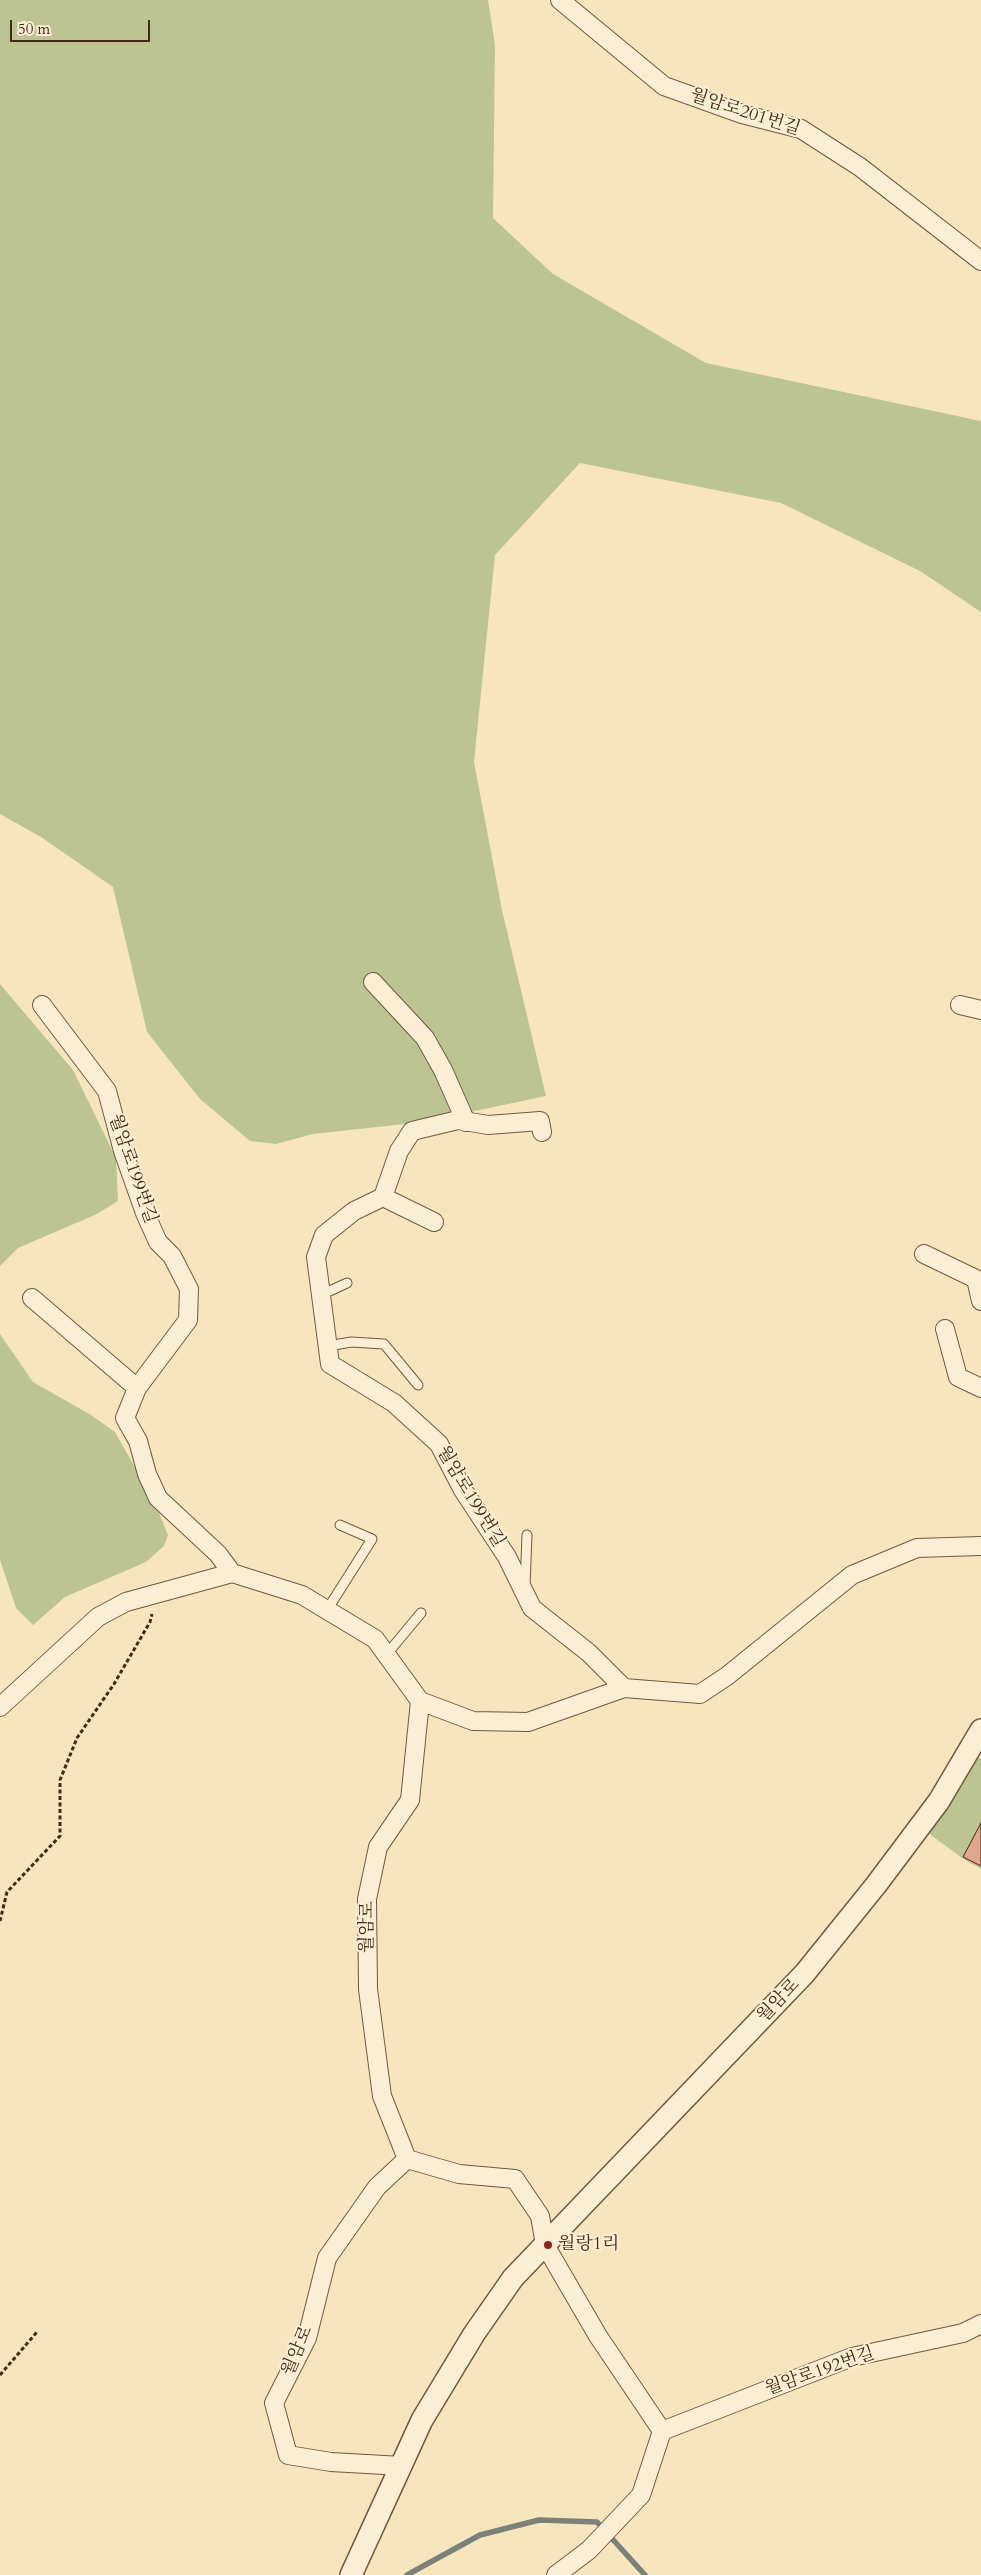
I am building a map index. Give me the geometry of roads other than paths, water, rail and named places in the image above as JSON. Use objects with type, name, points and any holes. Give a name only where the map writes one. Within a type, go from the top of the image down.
[{"type":"street","name":"월암로201번길","points":[[560,0],[664,86],[742,114],[801,129],[860,167],[981,261]]},
{"type":"street","points":[[373,982],[425,1038],[443,1070],[466,1122]]},
{"type":"street","name":"월암로199번길","points":[[42,1005],[107,1091],[123,1152],[144,1213],[158,1242],[172,1256],[189,1289],[188,1320],[137,1388],[125,1418],[138,1441],[147,1474],[158,1498],[218,1554],[232,1573]]},
{"type":"street","points":[[960,1005],[981,1010]]},
{"type":"street","points":[[434,1222],[383,1197],[399,1151],[412,1131],[458,1120],[488,1125],[540,1121],[542,1132]]},
{"type":"street","name":"월암로199번길","points":[[383,1197],[354,1211],[324,1235],[316,1257],[330,1364],[394,1403],[439,1444],[463,1490],[507,1557],[532,1608],[589,1653],[624,1688]]},
{"type":"street","points":[[924,1254],[976,1279],[981,1301]]},
{"type":"street","points":[[32,1298],[137,1388]]},
{"type":"street","points":[[945,1329],[958,1377],[981,1388]]},
{"type":"street","points":[[0,1707],[17,1694],[98,1617],[126,1602],[232,1573],[302,1595],[375,1639],[420,1701],[472,1721],[528,1722],[624,1688],[700,1694],[726,1676],[852,1576],[917,1548],[981,1546]]},
{"type":"street","name":"월암로","points":[[402,2466],[331,2462],[288,2455],[274,2403],[307,2338],[327,2258],[377,2187],[407,2159],[382,2096],[368,1989],[367,1899],[378,1847],[410,1800],[420,1701]]},
{"type":"street","name":"월암로","points":[[351,2575],[422,2420],[474,2334],[514,2278],[806,1973],[876,1885],[939,1801],[981,1730]]},
{"type":"street","points":[[407,2159],[460,2174],[515,2180],[540,2216],[545,2245],[598,2336],[662,2431],[641,2495],[589,2550],[556,2575]]},
{"type":"street","name":"월암로192번길","points":[[662,2431],[852,2357],[964,2332],[981,2324]]},
{"type":"lane","points":[[321,1295],[347,1283]]},
{"type":"lane","points":[[328,1346],[351,1342],[384,1344],[418,1384]]},
{"type":"lane","points":[[327,1610],[372,1539],[340,1525]]},
{"type":"lane","points":[[525,1594],[527,1535]]},
{"type":"lane","points":[[386,1655],[421,1613]]},
{"type":"waterway","points":[[407,2575],[480,2535],[539,2520],[597,2522],[645,2575]]},
{"type":"place","name":"월랑1리","points":[[548,2245]]}]
